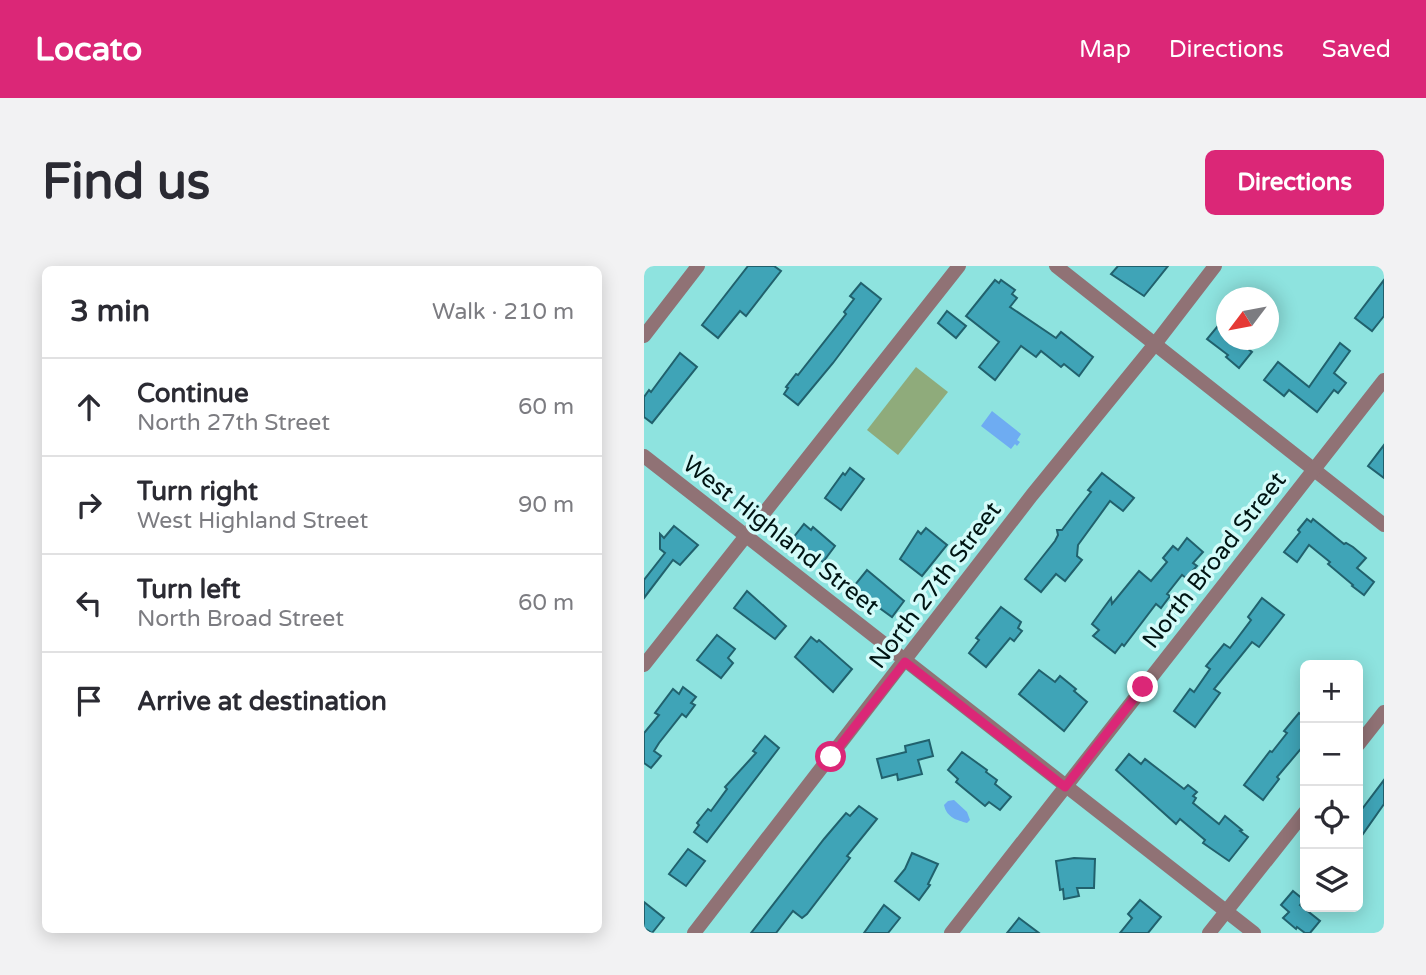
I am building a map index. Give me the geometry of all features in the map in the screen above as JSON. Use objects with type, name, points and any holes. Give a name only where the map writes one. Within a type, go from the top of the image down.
[{"type":"street","points":[[644,336],[698,266]]},
{"type":"street","points":[[644,665],[959,266]]},
{"type":"street","points":[[1056,266],[1384,524]]},
{"type":"street","name":"North 27th Street","points":[[694,933],[1032,495],[1215,266]]},
{"type":"street","name":"North Broad Street","points":[[951,933],[1384,380]]},
{"type":"street","name":"West Highland Street","points":[[644,456],[1254,933]]},
{"type":"street","points":[[1363,739],[1384,712]]},
{"type":"street","points":[[1209,933],[1300,818]]},
{"type":"green space","points":[[916,367],[948,392],[898,455],[867,430]]},
{"type":"water","points":[[992,411],[1021,434],[1017,446],[1015,444],[1011,449],[981,426]]},
{"type":"water","points":[[954,800],[967,812],[970,820],[967,823],[947,813],[944,805]]},
{"type":"building","points":[[748,266],[774,266],[781,271],[746,316],[740,311],[718,338],[702,325]]},
{"type":"building","points":[[1118,266],[1168,266],[1144,296],[1111,274]]},
{"type":"building","points":[[995,280],[999,283],[1001,280],[1015,290],[1012,294],[1017,298],[1010,307],[1056,338],[1061,332],[1093,357],[1079,376],[1064,364],[1061,367],[1041,351],[1036,357],[1021,346],[995,380],[979,367],[999,342],[966,316]]},
{"type":"building","points":[[1384,280],[1384,316],[1372,331],[1355,318]]},
{"type":"building","points":[[861,283],[881,299],[798,405],[784,394],[788,388],[786,387],[846,314],[844,312],[854,299],[850,296]]},
{"type":"building","points":[[947,311],[966,326],[956,338],[938,323]]},
{"type":"building","points":[[1216,328],[1216,346],[1207,339]]},
{"type":"building","points":[[1340,343],[1350,351],[1334,373],[1346,383],[1338,393],[1334,390],[1317,412],[1289,390],[1284,396],[1264,380],[1278,362],[1309,387]]},
{"type":"building","points":[[1221,350],[1252,352],[1239,368],[1226,357],[1228,355]]},
{"type":"building","points":[[680,353],[697,367],[652,423],[644,417],[644,397],[649,390],[651,392]]},
{"type":"building","points":[[1384,445],[1384,478],[1368,466]]},
{"type":"building","points":[[850,468],[864,479],[841,510],[825,498],[843,473],[845,475]]},
{"type":"building","points":[[1102,473],[1134,498],[1123,511],[1110,501],[1078,545],[1077,556],[1082,560],[1065,581],[1056,574],[1041,592],[1025,579],[1055,541],[1057,530],[1062,530]]},
{"type":"building","points":[[1307,519],[1311,522],[1313,519],[1366,558],[1357,568],[1374,582],[1364,595],[1309,545],[1297,562],[1284,552]]},
{"type":"building","points":[[804,524],[811,530],[813,527],[835,546],[823,562],[793,538]]},
{"type":"building","points":[[674,526],[698,545],[680,565],[673,560],[644,598],[644,580],[665,553],[660,549],[660,534],[664,538]]},
{"type":"building","points":[[926,528],[947,545],[922,576],[900,559],[918,531],[921,534]]},
{"type":"building","points":[[1187,538],[1203,552],[1193,563],[1197,566],[1186,578],[1182,575],[1167,594],[1170,596],[1161,608],[1156,604],[1124,646],[1122,644],[1115,653],[1093,636],[1099,630],[1092,624],[1111,598],[1112,604],[1139,571],[1151,581],[1167,562],[1163,558],[1173,546],[1178,550]]},
{"type":"building","points":[[867,570],[904,601],[892,617],[854,586]]},
{"type":"building","points":[[747,591],[786,626],[775,639],[734,608]]},
{"type":"building","points":[[1262,598],[1284,615],[1259,647],[1252,642],[1214,689],[1220,693],[1195,727],[1174,711],[1190,689],[1194,692],[1210,669],[1206,666],[1224,644],[1230,648],[1251,620],[1248,617]]},
{"type":"building","points":[[1001,607],[1021,622],[1018,628],[1022,631],[1014,641],[1010,638],[986,667],[969,653],[979,640],[976,638]]},
{"type":"building","points":[[717,635],[735,649],[728,658],[733,663],[721,678],[697,660]]},
{"type":"building","points":[[811,637],[817,642],[819,640],[852,669],[833,692],[795,657]]},
{"type":"building","points":[[1039,670],[1055,682],[1060,676],[1087,702],[1064,731],[1019,694]]},
{"type":"building","points":[[683,687],[696,697],[691,703],[695,705],[686,717],[682,714],[659,743],[654,751],[661,756],[651,768],[644,763],[644,733],[659,715],[655,713],[673,689],[679,694]]},
{"type":"building","points":[[1300,714],[1300,750],[1277,777],[1279,779],[1263,800],[1244,785],[1287,733],[1284,731]]},
{"type":"building","points":[[765,736],[779,748],[707,842],[694,832],[699,825],[697,823],[708,809],[711,811],[727,789],[725,787],[756,753],[753,751]]},
{"type":"building","points":[[929,740],[933,756],[918,760],[922,774],[898,780],[897,774],[882,778],[877,759],[906,752],[905,746]]},
{"type":"building","points":[[962,752],[987,770],[986,772],[997,780],[995,784],[1011,797],[1000,810],[989,802],[985,806],[956,782],[958,779],[948,770]]},
{"type":"building","points":[[1129,754],[1141,764],[1145,759],[1184,789],[1188,785],[1197,792],[1193,796],[1196,798],[1193,803],[1219,824],[1225,816],[1242,830],[1240,831],[1248,837],[1229,861],[1203,843],[1205,840],[1180,819],[1176,824],[1116,770]]},
{"type":"building","points":[[1384,780],[1384,804],[1363,834],[1363,808]]},
{"type":"building","points":[[859,806],[877,819],[847,856],[850,858],[807,914],[802,918],[793,911],[776,933],[751,933],[846,813],[850,816]]},
{"type":"building","points":[[688,849],[705,861],[686,886],[669,874]]},
{"type":"building","points":[[912,853],[938,864],[928,884],[930,885],[919,900],[895,881],[905,869]]},
{"type":"building","points":[[1095,859],[1094,888],[1077,888],[1079,896],[1064,899],[1056,861]]},
{"type":"building","points":[[1293,891],[1300,897],[1300,912],[1309,912],[1320,921],[1310,933],[1305,933],[1283,918],[1289,912],[1281,905]]},
{"type":"building","points":[[1140,900],[1161,917],[1148,933],[1120,933],[1132,918],[1128,914]]},
{"type":"building","points":[[644,902],[664,918],[652,933],[644,928]]},
{"type":"building","points":[[884,905],[900,918],[888,933],[864,933]]},
{"type":"building","points":[[1019,918],[1039,933],[1007,933]]},
{"type":"route","points":[[831,757],[905,662],[1065,787],[1143,687]]}]
